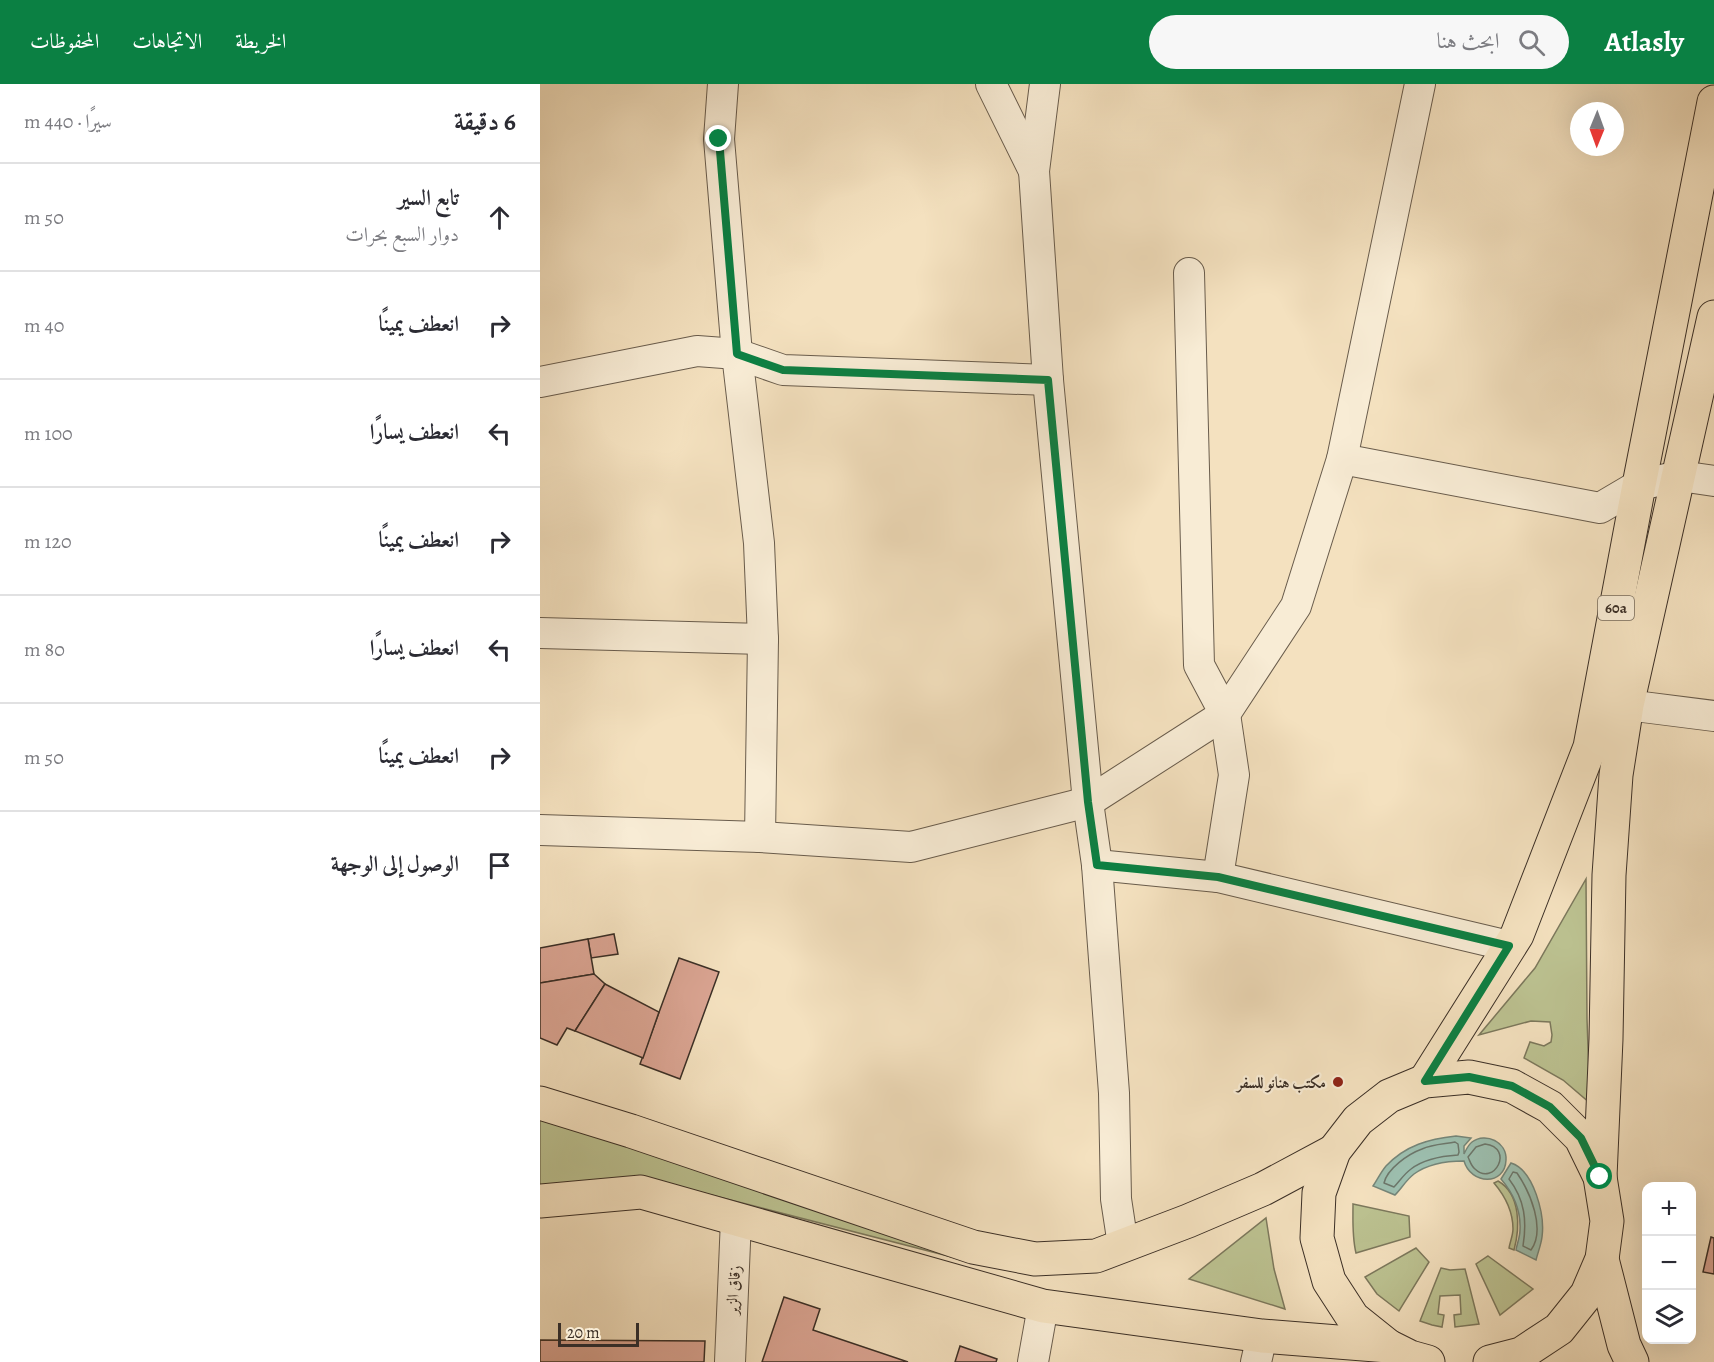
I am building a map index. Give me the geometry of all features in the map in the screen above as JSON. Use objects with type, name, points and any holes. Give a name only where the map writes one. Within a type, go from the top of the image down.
[{"type":"main road","name":"60a","points":[[1425,1081],[1517,935],[1590,747],[1714,102]]},
{"type":"main road","name":"60a","points":[[1600,1177],[1606,1040],[1609,875],[1616,775],[1627,705],[1714,317]]},
{"type":"main road","points":[[1410,1357],[1353,1318],[1329,1281],[1317,1238],[1319,1193],[1334,1151],[1358,1120],[1389,1096],[1425,1081],[1469,1077],[1512,1086],[1550,1107],[1581,1138],[1600,1177],[1607,1221],[1602,1259],[1587,1294],[1559,1329],[1521,1354],[1490,1362]]},
{"type":"main road","points":[[540,1103],[631,1131],[973,1247],[1035,1259],[1096,1256],[1263,1189],[1334,1151]]},
{"type":"main road","points":[[540,1201],[641,1192],[1043,1306],[1259,1349],[1410,1357]]},
{"type":"main road","points":[[1602,1259],[1624,1346],[1632,1362]]},
{"type":"street","points":[[723,84],[719,139],[737,354],[759,543],[763,639],[760,837]]},
{"type":"street","points":[[992,84],[1034,171]]},
{"type":"street","points":[[1045,84],[1034,171],[1048,380],[1088,802],[1097,865],[1114,1093],[1116,1199],[1124,1245]]},
{"type":"street","points":[[540,830],[760,837],[911,847],[1088,802],[1225,714],[1296,606],[1342,459],[1420,84]]},
{"type":"street","points":[[1189,273],[1199,664],[1225,714],[1234,775],[1218,877]]},
{"type":"street","points":[[540,382],[697,351],[737,354],[783,370],[1048,380]]},
{"type":"street","points":[[1342,459],[1600,508],[1639,485],[1680,476],[1714,481]]},
{"type":"street","points":[[540,633],[763,639]]},
{"type":"street","points":[[1627,705],[1714,716]]},
{"type":"street","points":[[1097,865],[1218,877],[1509,946]]},
{"type":"street","name":"زقاق الزير","points":[[729,1362],[736,1219]]},
{"type":"street","points":[[1033,1362],[1043,1306]]},
{"type":"green space","points":[[1586,879],[1590,1103],[1563,1080],[1524,1058],[1530,1042],[1544,1046],[1551,1042],[1550,1022],[1531,1021],[1479,1035],[1535,968]]},
{"type":"green space","points":[[540,1111],[983,1265],[641,1177],[540,1186]]},
{"type":"green space","points":[[1498,1181],[1506,1187],[1515,1203],[1518,1222],[1514,1250],[1509,1248],[1513,1231],[1512,1216],[1505,1199],[1494,1183]]},
{"type":"green space","points":[[1353,1204],[1409,1216],[1410,1237],[1356,1253],[1353,1235]]},
{"type":"green space","points":[[1266,1218],[1274,1269],[1285,1309],[1189,1279]]},
{"type":"green space","points":[[1416,1248],[1429,1262],[1399,1311],[1377,1294],[1365,1277]]},
{"type":"green space","points":[[1488,1256],[1533,1289],[1500,1315],[1476,1264]]},
{"type":"green space","points":[[1441,1268],[1465,1269],[1479,1324],[1455,1327],[1454,1315],[1461,1314],[1460,1295],[1440,1296],[1438,1314],[1444,1315],[1442,1327],[1420,1321]]},
{"type":"water","points":[[1456,1136],[1471,1138],[1464,1146],[1464,1154],[1469,1145],[1478,1139],[1495,1140],[1503,1148],[1506,1160],[1500,1174],[1494,1178],[1480,1178],[1473,1175],[1464,1161],[1451,1161],[1420,1170],[1395,1195],[1373,1186],[1386,1166],[1410,1148],[1427,1141]]},
{"type":"water","points":[[1511,1163],[1526,1174],[1540,1206],[1542,1237],[1536,1260],[1516,1250],[1520,1233],[1518,1209],[1513,1196],[1501,1179]]},
{"type":"building","points":[[614,934],[618,954],[591,958],[588,939]]},
{"type":"building","points":[[588,939],[594,974],[540,983],[540,948]]},
{"type":"building","points":[[679,958],[719,972],[680,1079],[640,1064]]},
{"type":"building","points":[[594,974],[605,984],[575,1031],[567,1028],[557,1045],[540,1038],[540,983]]},
{"type":"building","points":[[605,984],[659,1012],[643,1058],[575,1031]]},
{"type":"building","points":[[1711,1237],[1714,1238],[1714,1274],[1703,1272]]},
{"type":"building","points":[[784,1297],[820,1309],[813,1330],[908,1362],[762,1362]]},
{"type":"building","points":[[540,1340],[705,1341],[704,1362],[540,1362]]},
{"type":"building","points":[[960,1346],[997,1359],[996,1362],[955,1362]]},
{"type":"place","name":"مكتب هنانو للسفر","points":[[1338,1082]]},
{"type":"route","points":[[719,139],[737,354],[783,370],[1048,380],[1088,802],[1097,865],[1218,877],[1509,946],[1425,1081],[1469,1077],[1512,1086],[1550,1107],[1581,1138],[1600,1177]]}]
